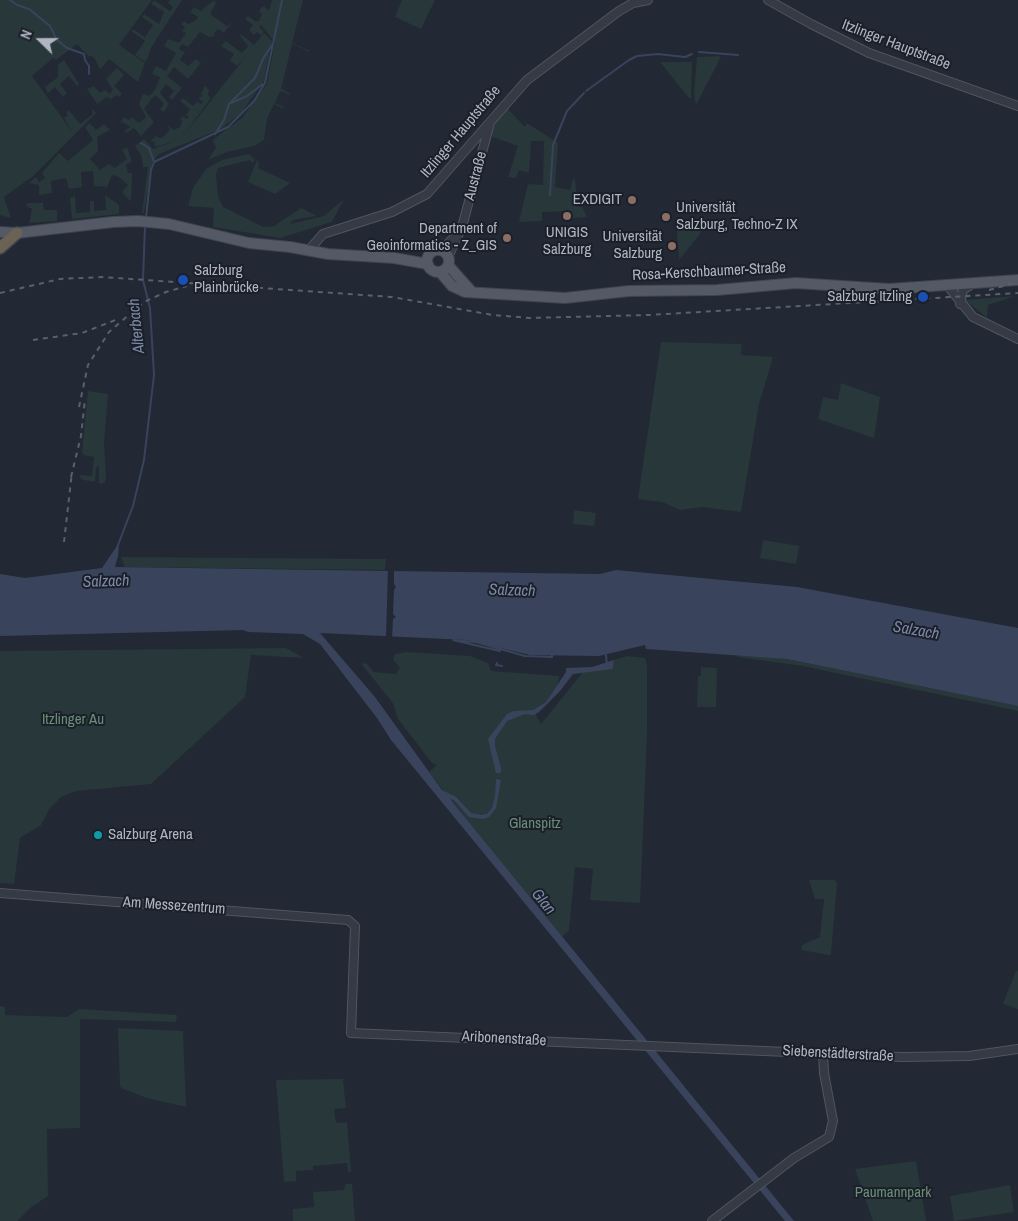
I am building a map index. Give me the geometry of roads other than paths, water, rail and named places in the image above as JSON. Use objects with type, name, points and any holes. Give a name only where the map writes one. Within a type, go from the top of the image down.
[{"type":"highway","points":[[0,248],[16,233]]},
{"type":"main road","points":[[0,232],[16,233],[135,221],[152,222],[249,243],[290,247],[308,251],[405,260],[408,257],[428,260],[434,250],[444,263]]},
{"type":"main road","points":[[0,238],[16,233]]},
{"type":"main road","name":"Rosa-Kerschbaumer-Straße","points":[[428,260],[433,270],[444,263],[459,287],[472,292],[565,298],[630,290],[717,290],[796,283],[876,290],[1018,280]]},
{"type":"street","name":"Itzlinger Hauptstraße","points":[[308,251],[323,234],[392,212],[427,194],[513,94],[532,76],[618,11],[633,3],[648,0]]},
{"type":"street","name":"Itzlinger Hauptstraße","points":[[768,0],[810,24],[869,53],[1018,106]]},
{"type":"street","name":"Austraße","points":[[444,263],[460,231],[490,121]]},
{"type":"street","points":[[960,304],[963,290],[974,283]]},
{"type":"street","points":[[947,285],[968,313],[979,321],[1018,340]]},
{"type":"street","name":"Am Messezentrum","points":[[0,893],[348,920],[354,926],[351,1033]]},
{"type":"street","name":"Aribonenstraße","points":[[351,1033],[657,1046]]},
{"type":"street","name":"Siebenstädterstraße","points":[[657,1046],[823,1054],[953,1057],[1018,1049]]},
{"type":"street","points":[[712,1221],[769,1176],[829,1136],[833,1128],[824,1073],[823,1054]]},
{"type":"water","name":"Salzach","points":[[119,543],[115,567],[600,574],[616,570],[797,587],[1018,628],[1018,706],[787,659],[646,649],[645,645],[599,656],[530,655],[467,640],[320,633],[375,697],[442,790],[456,797],[471,813],[487,814],[492,808],[496,779],[501,780],[496,808],[489,817],[483,819],[469,817],[454,800],[450,799],[794,1221],[785,1221],[391,740],[377,718],[320,644],[303,634],[248,632],[243,630],[0,636],[0,574],[25,578],[102,568]]},
{"type":"water","points":[[614,660],[613,669],[573,674],[560,691],[534,715],[525,714],[507,721],[495,739],[501,768],[501,773],[496,773],[488,739],[507,714],[514,711],[533,710],[546,702],[566,672],[566,668],[592,667]]},
{"type":"waterway","points":[[10,0],[17,5],[29,9],[50,26],[57,40],[67,48],[84,54],[89,66],[89,74]]},
{"type":"waterway","name":"Alterbach","points":[[146,218],[151,170],[154,162],[228,127],[254,101],[265,83],[282,0]]},
{"type":"waterway","name":"Alterbach","points":[[215,134],[224,120],[229,104],[255,78],[264,57],[272,45]]},
{"type":"waterway","points":[[699,52],[738,55]]},
{"type":"waterway","points":[[586,91],[637,56],[658,54],[685,57],[692,54]]},
{"type":"waterway","name":"Alterbach","points":[[231,103],[247,96],[263,84]]},
{"type":"waterway","points":[[550,195],[553,145],[567,111],[584,93]]},
{"type":"waterway","points":[[141,143],[149,148],[154,162]]},
{"type":"waterway","name":"Alterbach","points":[[118,545],[133,506],[144,460],[154,375],[150,308],[143,280],[145,226]]},
{"type":"waterway","points":[[500,651],[453,640],[476,642],[525,656],[552,657],[552,655]]},
{"type":"waterway","points":[[606,655],[607,665]]},
{"type":"waterway","points":[[497,663],[496,665],[502,666]]},
{"type":"railway","points":[[0,293],[60,279],[102,277],[392,297],[493,315],[530,318],[649,315],[1018,293]]},
{"type":"railway","points":[[989,290],[1018,282]]},
{"type":"railway","points":[[79,407],[88,365],[109,332],[144,302],[166,292],[187,286]]},
{"type":"railway","points":[[33,340],[82,333],[118,319]]},
{"type":"railway","points":[[71,477],[81,436],[85,399]]},
{"type":"railway","points":[[64,542],[72,472]]},
{"type":"place","name":"EXDIGIT","points":[[632,200]]},
{"type":"place","name":"UNIGIS Salzburg","points":[[567,216]]},
{"type":"place","name":"Universität Salzburg, Techno-Z IX","points":[[666,217]]},
{"type":"place","name":"Department of Geoinformatics - Z_GIS","points":[[507,238]]},
{"type":"place","name":"Universität Salzburg","points":[[672,246]]},
{"type":"place","name":"Salzburg Plainbrücke","points":[[183,280]]},
{"type":"place","name":"Salzburg Itzling","points":[[923,297]]},
{"type":"place","name":"Salzburg Arena","points":[[98,835]]},
{"type":"park label","name":"Itzlinger Au","points":[[73,720]]},
{"type":"park label","name":"Glanspitz","points":[[535,824]]},
{"type":"park label","name":"Paumannpark","points":[[893,1193]]},
{"type":"water label","name":"Glan","points":[[543,902]]}]
